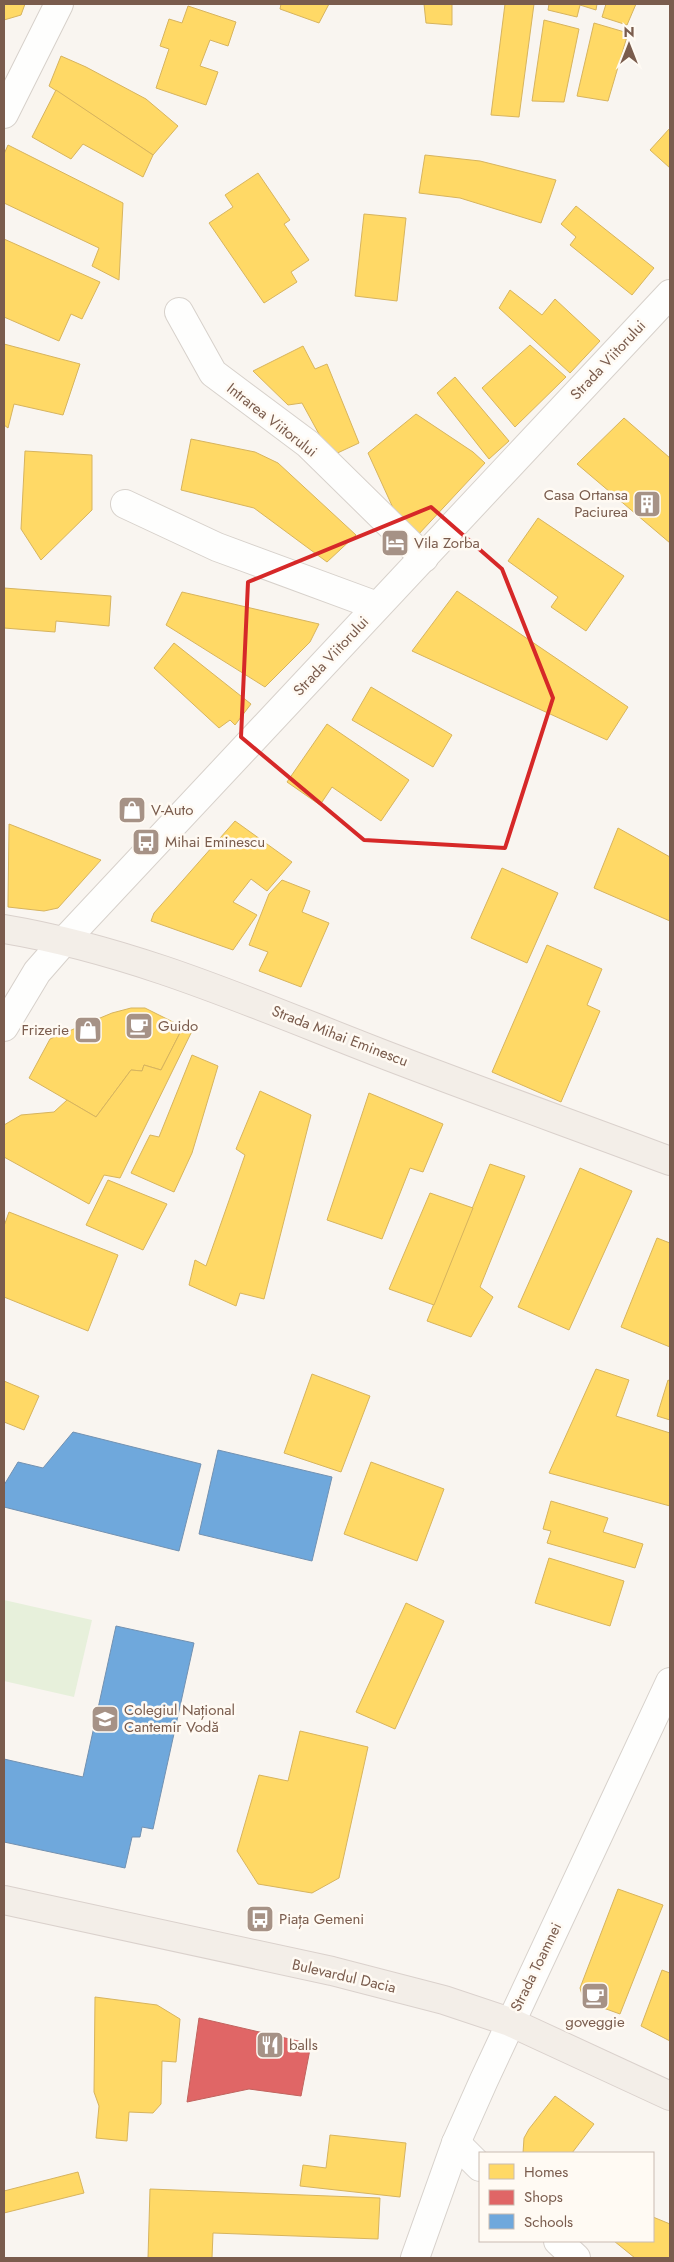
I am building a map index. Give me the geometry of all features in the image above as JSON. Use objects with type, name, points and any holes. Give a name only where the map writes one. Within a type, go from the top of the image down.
[{"type":"main road","name":"Strada Mihai Eminescu","points":[[4,929],[65,940],[138,961],[214,987],[381,1053],[670,1162]]},
{"type":"main road","name":"Bulevardul Dacia","points":[[4,1900],[332,1971],[444,2000],[510,2022],[670,2096]]},
{"type":"street","points":[[4,114],[59,4]]},
{"type":"street","name":"Strada Viitorului","points":[[4,1027],[37,972],[65,940],[670,294]]},
{"type":"street","name":"Intrarea Viitorului","points":[[179,312],[213,373],[308,444],[424,558]]},
{"type":"street","points":[[125,504],[217,547],[377,606]]},
{"type":"street","name":"Strada Toamnei","points":[[415,2258],[456,2143],[510,2022],[670,1682]]},
{"type":"street","points":[[456,2143],[479,2165]]},
{"type":"street","points":[[559,2242],[576,2258]]},
{"type":"highlighted area","points":[[431,507],[502,569],[553,698],[505,848],[364,840],[241,737],[248,582]]},
{"type":"green space","points":[[4,1600],[92,1620],[74,1697],[4,1681]]},
{"type":"building: Homes","points":[[4,4],[25,4],[21,15],[4,20]]},
{"type":"building: Homes","points":[[281,4],[329,4],[319,23],[280,9]]},
{"type":"building: Homes","points":[[424,4],[452,4],[452,25],[426,23]]},
{"type":"building: Homes","points":[[505,4],[534,4],[519,117],[491,115]]},
{"type":"building: Homes","points":[[549,4],[597,4],[596,10],[580,5],[577,17],[548,10]]},
{"type":"building: Homes","points":[[606,4],[636,4],[627,25],[602,17]]},
{"type":"building: Homes","points":[[188,6],[236,22],[228,46],[210,40],[200,66],[218,72],[206,105],[156,88],[169,49],[160,46],[169,19],[182,23]]},
{"type":"building: Homes","points":[[544,20],[579,29],[564,102],[532,101]]},
{"type":"building: Homes","points":[[594,23],[628,33],[608,101],[577,96]]},
{"type":"building: Homes","points":[[61,56],[146,99],[178,126],[153,155],[49,86]]},
{"type":"building: Homes","points":[[56,90],[153,155],[143,177],[83,144],[71,159],[32,137]]},
{"type":"building: Homes","points":[[670,128],[670,168],[650,150]]},
{"type":"building: Homes","points":[[8,145],[123,203],[119,280],[92,266],[99,248],[4,203],[4,154]]},
{"type":"building: Homes","points":[[425,155],[480,161],[556,180],[541,223],[460,198],[419,193]]},
{"type":"building: Homes","points":[[258,173],[290,220],[284,224],[309,260],[291,272],[297,282],[264,303],[209,223],[233,207],[225,195]]},
{"type":"building: Homes","points":[[576,206],[654,268],[632,295],[570,245],[576,237],[561,224]]},
{"type":"building: Homes","points":[[364,214],[406,218],[397,301],[355,296]]},
{"type":"building: Homes","points":[[4,239],[100,282],[82,319],[71,314],[59,341],[4,317]]},
{"type":"building: Homes","points":[[510,290],[542,315],[555,299],[600,341],[570,373],[499,308]]},
{"type":"building: Homes","points":[[4,344],[80,364],[63,415],[14,404],[8,428],[4,425]]},
{"type":"building: Homes","points":[[530,345],[566,377],[515,427],[482,388]]},
{"type":"building: Homes","points":[[303,346],[315,369],[327,364],[359,443],[331,456],[302,403],[288,405],[253,371]]},
{"type":"building: Homes","points":[[455,377],[509,441],[489,459],[437,393]]},
{"type":"building: Homes","points":[[416,414],[473,452],[485,463],[417,536],[399,521],[368,453]]},
{"type":"building: Homes","name":"Casa Ortansa Paciurea","points":[[624,418],[670,458],[670,543],[577,464]]},
{"type":"building: Homes","points":[[191,439],[255,452],[278,463],[356,535],[327,562],[254,508],[181,490]]},
{"type":"building: Homes","points":[[25,451],[92,455],[92,510],[41,560],[21,529]]},
{"type":"building: Homes","points":[[538,518],[624,576],[586,631],[551,607],[558,597],[508,561]]},
{"type":"building: Homes","points":[[4,588],[111,596],[109,626],[56,621],[55,632],[4,628]]},
{"type":"building: Homes","points":[[457,591],[628,707],[607,740],[412,651]]},
{"type":"building: Homes","points":[[182,592],[319,624],[310,642],[265,687],[166,625]]},
{"type":"building: Homes","points":[[174,643],[251,704],[235,725],[230,720],[219,728],[154,668]]},
{"type":"building: Homes","points":[[371,687],[452,735],[433,767],[352,720]]},
{"type":"building: Homes","points":[[327,724],[409,780],[381,821],[332,787],[320,805],[287,782]]},
{"type":"building: Homes","points":[[235,821],[292,862],[267,891],[251,879],[233,902],[257,915],[233,950],[151,921],[154,913]]},
{"type":"building: Homes","points":[[9,824],[101,860],[58,908],[44,911],[8,907]]},
{"type":"building: Homes","points":[[618,828],[670,857],[670,921],[594,888]]},
{"type":"building: Homes","points":[[502,868],[558,893],[527,963],[471,938]]},
{"type":"building: Homes","points":[[282,880],[310,891],[302,912],[329,923],[301,987],[259,971],[268,952],[249,945],[269,894]]},
{"type":"building: Homes","points":[[547,945],[602,969],[587,1005],[600,1011],[561,1102],[492,1072]]},
{"type":"building: Homes","points":[[131,1008],[145,1008],[183,1027],[161,1070],[144,1065],[142,1071],[131,1070],[96,1117],[29,1078],[50,1039],[112,1013]]},
{"type":"building: Homes","points":[[183,1027],[193,1029],[120,1178],[104,1175],[89,1204],[4,1157],[4,1125],[21,1115],[54,1112],[67,1100],[96,1117],[131,1070],[142,1071],[144,1065],[161,1070]]},
{"type":"building: Homes","points":[[192,1055],[218,1066],[192,1153],[174,1192],[131,1173],[150,1135],[159,1137]]},
{"type":"building: Homes","points":[[260,1091],[311,1115],[264,1299],[240,1293],[236,1306],[189,1285],[195,1260],[206,1266],[245,1155],[236,1149]]},
{"type":"building: Homes","points":[[369,1093],[443,1124],[423,1172],[410,1168],[382,1239],[327,1220]]},
{"type":"building: Homes","points":[[490,1164],[525,1176],[480,1287],[493,1297],[471,1337],[427,1321]]},
{"type":"building: Homes","points":[[580,1168],[632,1191],[569,1330],[518,1307]]},
{"type":"building: Homes","points":[[108,1180],[167,1204],[143,1250],[86,1225]]},
{"type":"building: Homes","points":[[430,1193],[473,1208],[434,1305],[389,1289]]},
{"type":"building: Homes","points":[[9,1212],[118,1255],[88,1331],[4,1297],[4,1226]]},
{"type":"building: Homes","points":[[657,1238],[670,1243],[670,1347],[621,1327]]},
{"type":"building: Homes","points":[[596,1369],[629,1380],[616,1416],[670,1433],[670,1506],[549,1473]]},
{"type":"building: Homes","points":[[312,1374],[370,1396],[341,1472],[284,1453]]},
{"type":"building: Homes","points":[[668,1380],[670,1381],[670,1420],[657,1416]]},
{"type":"building: Homes","points":[[4,1381],[39,1396],[24,1430],[4,1422]]},
{"type":"building: Homes","points":[[371,1462],[444,1489],[417,1561],[344,1534]]},
{"type":"building: Homes","points":[[551,1501],[608,1518],[603,1532],[643,1544],[635,1568],[547,1543],[551,1531],[543,1529]]},
{"type":"building: Homes","points":[[549,1558],[624,1581],[610,1626],[535,1603]]},
{"type":"building: Homes","points":[[406,1603],[444,1621],[395,1729],[356,1712]]},
{"type":"building: Homes","points":[[300,1731],[368,1747],[339,1878],[312,1893],[258,1884],[237,1851],[259,1775],[288,1781]]},
{"type":"building: Homes","points":[[618,1889],[663,1905],[620,2014],[584,2001],[580,1988]]},
{"type":"building: Homes","points":[[662,1970],[670,1973],[670,2041],[641,2026]]},
{"type":"building: Homes","points":[[95,1997],[157,2005],[180,2019],[176,2062],[162,2061],[161,2104],[153,2113],[129,2112],[127,2141],[96,2138],[99,2106],[94,2092]]},
{"type":"building: Homes","points":[[555,2096],[594,2124],[573,2152],[523,2152],[524,2138]]},
{"type":"building: Homes","points":[[330,2135],[406,2143],[400,2197],[300,2186],[303,2165],[326,2168]]},
{"type":"building: Homes","points":[[78,2172],[84,2193],[4,2213],[4,2191]]},
{"type":"building: Homes","points":[[150,2189],[380,2198],[378,2239],[213,2233],[212,2258],[148,2258]]},
{"type":"building: Homes","points":[[654,2217],[670,2224],[670,2258],[635,2258],[615,2242],[654,2242]]},
{"type":"building: Shops","points":[[199,2018],[311,2044],[301,2096],[249,2089],[187,2102]]},
{"type":"building: Schools","points":[[73,1432],[201,1464],[179,1551],[4,1507],[4,1485],[18,1462],[43,1468]]},
{"type":"building: Schools","points":[[218,1450],[332,1477],[312,1561],[199,1534]]},
{"type":"building: Schools","points":[[116,1626],[194,1643],[153,1829],[142,1827],[140,1837],[132,1837],[125,1868],[4,1842],[4,1759],[83,1777]]},
{"type":"place","name":"Casa Ortansa Paciurea","points":[[647,504]]},
{"type":"place","name":"Vila Zorba","points":[[395,543]]},
{"type":"place","name":"V-Auto","points":[[132,810]]},
{"type":"place","name":"Mihai Eminescu","points":[[146,842]]},
{"type":"place","name":"Guido","points":[[139,1026]]},
{"type":"place","name":"Frizerie","points":[[88,1030]]},
{"type":"place","name":"Colegiul Național Cantemir Vodă","points":[[105,1719]]},
{"type":"place","name":"Piața Gemeni","points":[[260,1919]]},
{"type":"place","name":"goveggie","points":[[595,1996]]},
{"type":"place","name":"balls","points":[[270,2045]]}]
